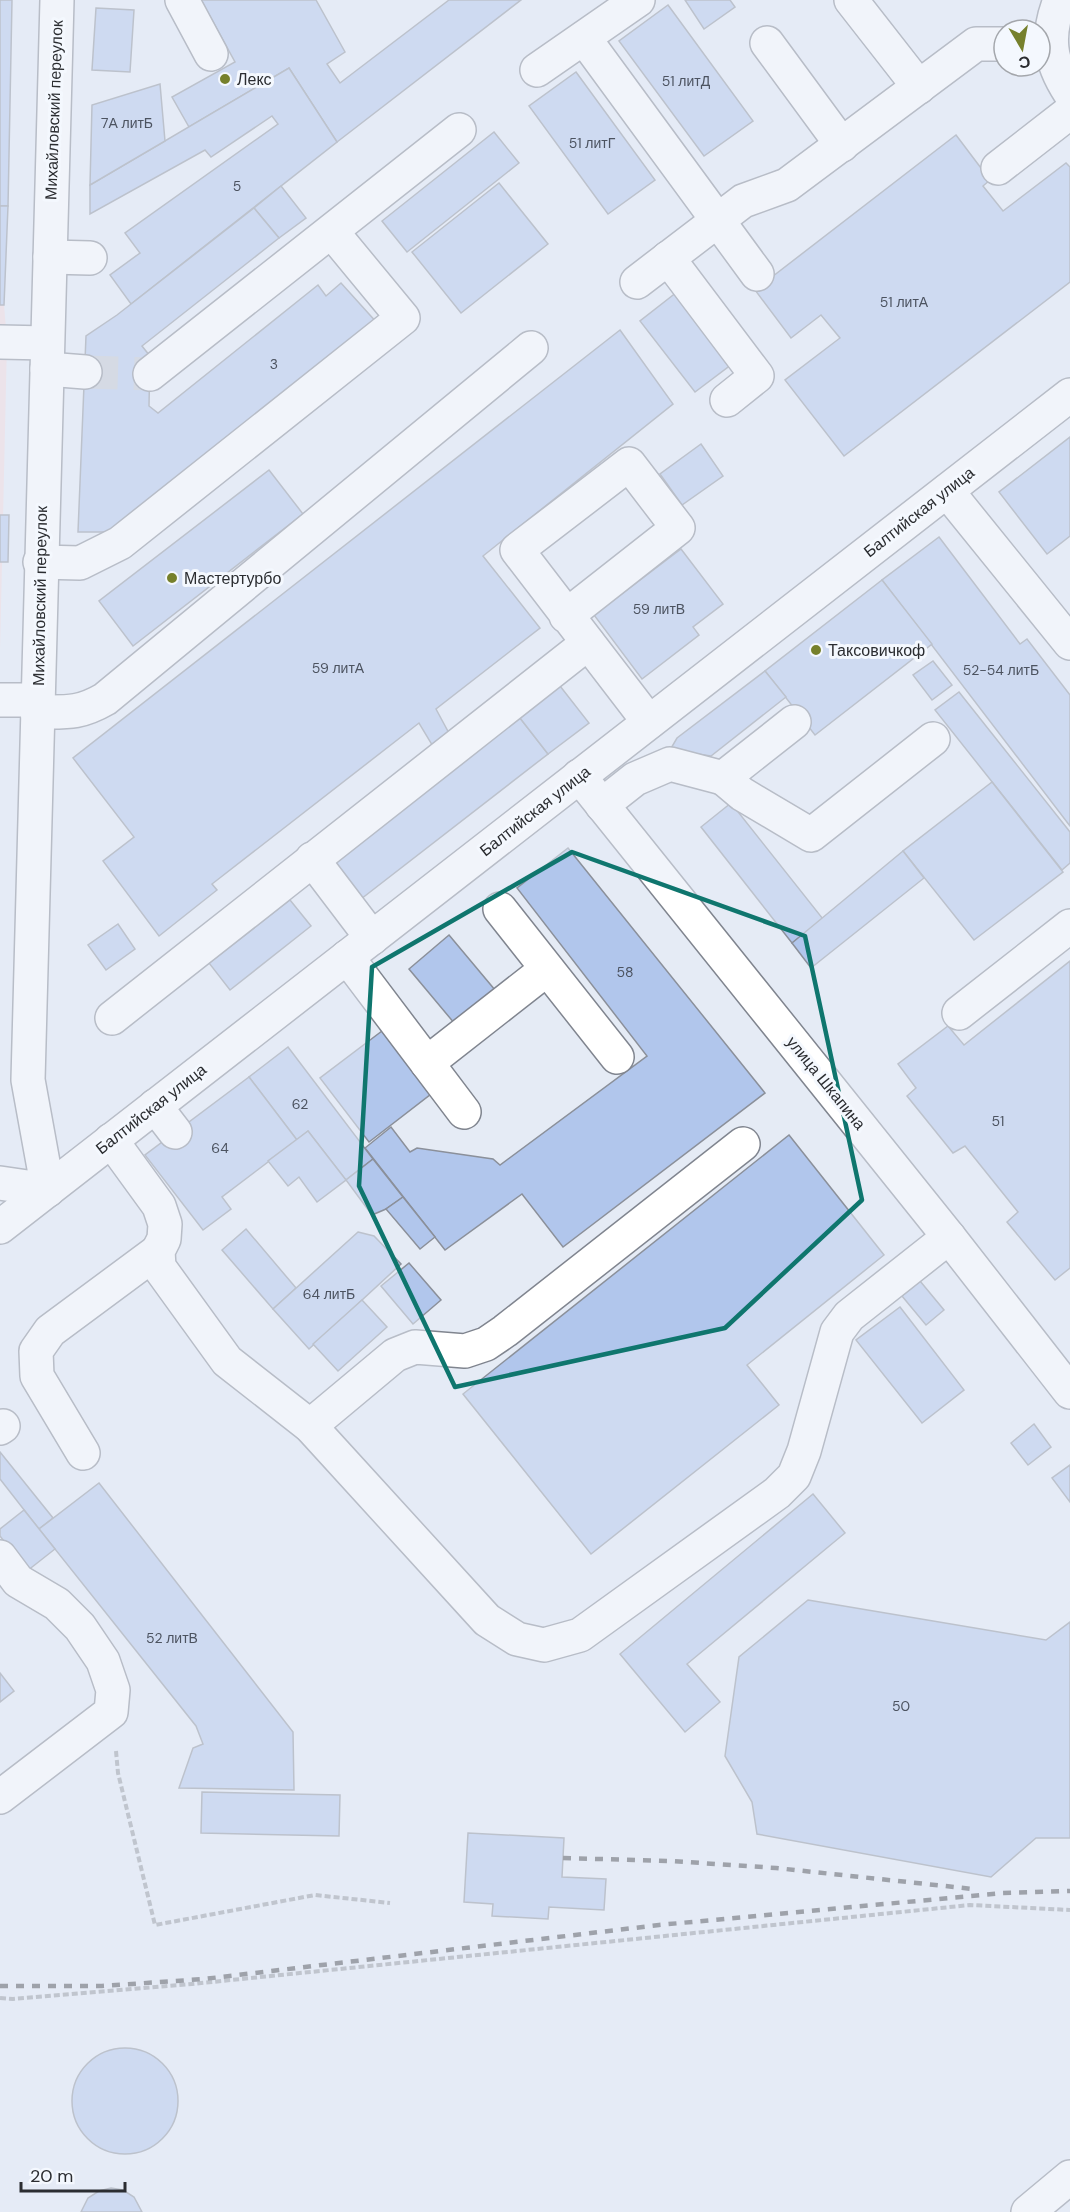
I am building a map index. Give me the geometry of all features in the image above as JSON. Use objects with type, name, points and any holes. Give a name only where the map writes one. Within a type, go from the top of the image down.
[{"type":"street","name":"Михайловский переулок","points":[[48,1190],[27,1080],[57,0]]},
{"type":"street","points":[[182,0],[211,54]]},
{"type":"street","points":[[537,70],[638,0]]},
{"type":"street","points":[[851,0],[919,87]]},
{"type":"street","points":[[1052,20],[1059,0]]},
{"type":"street","points":[[584,38],[758,274]]},
{"type":"street","points":[[767,43],[842,144]]},
{"type":"street","points":[[637,282],[743,201],[787,185],[976,44],[992,44]]},
{"type":"street","points":[[1052,61],[1070,93]]},
{"type":"street","points":[[998,168],[1070,112]]},
{"type":"street","points":[[150,374],[459,130]]},
{"type":"street","points":[[40,562],[80,563],[120,543],[403,318],[332,231]]},
{"type":"street","points":[[50,257],[90,258]]},
{"type":"street","points":[[668,258],[757,376],[727,400]]},
{"type":"street","points":[[0,342],[47,356],[85,372]]},
{"type":"street","points":[[0,700],[76,712],[105,699],[531,348]]},
{"type":"street","name":"Балтийская улица","points":[[0,1227],[1070,395]]},
{"type":"street","points":[[566,616],[678,528],[629,464],[517,550],[566,616],[649,722]]},
{"type":"street","points":[[947,490],[1070,643]]},
{"type":"street","points":[[112,1018],[588,643]]},
{"type":"street","points":[[723,778],[794,722]]},
{"type":"street","points":[[602,805],[635,779],[670,764],[723,778],[742,794],[811,835],[933,739]]},
{"type":"street","name":"улица Шкапина","points":[[579,776],[949,1237],[1063,1370]]},
{"type":"street","points":[[312,859],[372,938]]},
{"type":"street","points":[[500,909],[616,1057]]},
{"type":"street","points":[[959,1013],[1070,926]]},
{"type":"street","points":[[346,957],[464,1112]]},
{"type":"street","points":[[427,1063],[547,969]]},
{"type":"street","points":[[155,1106],[175,1132]]},
{"type":"street","points":[[83,1453],[37,1377],[36,1351],[50,1331],[158,1251],[164,1239],[165,1224],[159,1206],[111,1140]]},
{"type":"street","points":[[310,1426],[395,1354],[415,1347],[465,1351],[486,1344],[743,1144]]},
{"type":"street","points":[[0,1183],[48,1190]]},
{"type":"street","points":[[158,1251],[159,1267],[167,1280],[227,1361],[310,1426],[487,1620],[518,1639],[544,1645],[580,1635],[777,1493],[794,1476],[804,1451],[837,1332],[849,1316],[949,1237]]},
{"type":"street","points":[[0,1557],[18,1581],[57,1604],[80,1627],[103,1661],[113,1690],[111,1712],[0,1797]]},
{"type":"street","points":[[1028,2212],[1070,2177]]},
{"type":"path","points":[[111,1712],[118,1773],[155,1924],[315,1895],[390,1903]]},
{"type":"path","points":[[0,1998],[14,1999],[192,1984],[970,1905],[1070,1910]]},
{"type":"highlighted area","points":[[572,852],[805,936],[862,1200],[725,1328],[455,1387],[359,1186],[372,967]]},
{"type":"shaded area","points":[[0,0],[12,0],[4,305],[7,341],[0,651]]},
{"type":"building","points":[[0,0],[12,0],[8,206],[0,206]]},
{"type":"building","points":[[201,0],[316,0],[345,52],[327,64],[340,83],[449,0],[521,0],[337,142],[289,68],[189,127],[172,97],[235,62]]},
{"type":"building","points":[[685,0],[730,0],[735,7],[704,29]]},
{"type":"building","points":[[668,5],[753,121],[704,156],[619,41]]},
{"type":"building","points":[[96,8],[134,10],[130,72],[92,70]]},
{"type":"building","points":[[289,68],[337,142],[131,304],[110,275],[140,253],[125,233],[278,124],[272,116],[211,157],[205,150],[90,214],[90,185]]},
{"type":"building","points":[[576,72],[655,180],[608,214],[529,106]]},
{"type":"building","points":[[160,84],[165,141],[90,185],[92,105]]},
{"type":"building","points":[[494,132],[519,163],[407,252],[382,221]]},
{"type":"building","points":[[956,135],[990,180],[983,186],[1003,211],[1066,163],[1070,167],[1070,282],[844,456],[785,380],[840,338],[821,315],[791,338],[755,290]]},
{"type":"building","points":[[499,183],[548,244],[461,313],[412,252]]},
{"type":"building","points":[[281,186],[306,218],[279,238],[254,208]]},
{"type":"building","points":[[0,206],[8,206],[4,305],[0,305]]},
{"type":"building","points":[[254,208],[279,238],[142,346],[150,356],[149,406],[158,413],[318,285],[326,296],[341,283],[378,324],[116,532],[78,532],[86,336],[117,315]]},
{"type":"building","points":[[677,292],[732,364],[695,392],[640,321]]},
{"type":"building","points":[[620,330],[673,404],[483,556],[540,628],[436,709],[464,761],[520,718],[548,754],[361,899],[333,862],[449,773],[419,723],[212,884],[217,890],[159,936],[103,861],[134,837],[73,758]]},
{"type":"building","points":[[1070,437],[1070,536],[1047,554],[999,492]]},
{"type":"building","points":[[701,444],[723,476],[682,505],[660,474]]},
{"type":"building","points":[[269,470],[303,514],[133,646],[99,601]]},
{"type":"building","points":[[0,515],[9,515],[8,562],[0,562]]},
{"type":"building","points":[[939,537],[1020,644],[1027,639],[1070,695],[1070,826],[882,580]]},
{"type":"building","points":[[681,549],[723,604],[693,627],[699,635],[642,679],[594,615]]},
{"type":"building","points":[[882,580],[932,644],[815,735],[765,671]]},
{"type":"building","points":[[933,661],[952,685],[932,700],[913,675]]},
{"type":"building","points":[[765,671],[786,697],[711,756],[670,750],[677,738]]},
{"type":"building","points":[[560,686],[589,723],[548,754],[520,718]]},
{"type":"building","points":[[959,692],[1070,832],[1070,863],[1062,870],[935,710]]},
{"type":"building","points":[[992,782],[1063,872],[974,940],[903,851]]},
{"type":"building","points":[[731,803],[823,919],[792,943],[701,827]]},
{"type":"building","points":[[568,848],[765,1093],[563,1247],[522,1194],[445,1250],[365,1148],[391,1127],[410,1152],[417,1148],[493,1159],[500,1165],[647,1056],[517,888]]},
{"type":"building","points":[[903,851],[924,878],[811,968],[792,943]]},
{"type":"building","points":[[290,900],[311,926],[230,990],[209,963]]},
{"type":"building","points":[[118,924],[135,949],[106,970],[88,945]]},
{"type":"building","points":[[449,935],[495,990],[455,1024],[409,969]]},
{"type":"building","points":[[1070,961],[1070,1268],[1055,1280],[1007,1222],[1018,1212],[965,1146],[953,1153],[907,1096],[916,1088],[898,1064],[948,1026],[964,1045]]},
{"type":"building","points":[[382,1031],[431,1094],[369,1142],[320,1078]]},
{"type":"building","points":[[288,1047],[373,1159],[346,1180],[308,1131],[297,1140],[249,1077]]},
{"type":"building","points":[[249,1077],[297,1140],[222,1197],[231,1209],[203,1230],[145,1155]]},
{"type":"building","points":[[308,1131],[346,1180],[317,1202],[299,1177],[288,1186],[268,1161]]},
{"type":"building","points":[[789,1135],[884,1255],[747,1365],[779,1405],[591,1554],[463,1394]]},
{"type":"building","points":[[373,1159],[403,1197],[386,1209],[372,1215],[346,1180]]},
{"type":"building","points":[[403,1197],[435,1237],[420,1249],[386,1209]]},
{"type":"building","points":[[246,1229],[296,1288],[273,1309],[222,1250]]},
{"type":"building","points":[[358,1232],[374,1236],[401,1264],[309,1349],[273,1309]]},
{"type":"building","points":[[409,1263],[441,1300],[413,1324],[381,1286]]},
{"type":"building","points":[[920,1281],[944,1310],[926,1325],[902,1296]]},
{"type":"building","points":[[362,1300],[387,1327],[338,1371],[313,1344]]},
{"type":"building","points":[[900,1307],[964,1390],[922,1423],[856,1340]]},
{"type":"building","points":[[1034,1424],[1051,1447],[1028,1465],[1011,1443]]},
{"type":"building","points":[[0,1452],[53,1518],[39,1529],[0,1479]]},
{"type":"building","points":[[1070,1465],[1070,1502],[1052,1478]]},
{"type":"building","points":[[99,1483],[293,1732],[294,1790],[179,1788],[193,1748],[203,1744],[196,1726],[39,1529]]},
{"type":"building","points":[[813,1494],[845,1533],[687,1664],[720,1702],[685,1732],[620,1654]]},
{"type":"building","points":[[24,1510],[55,1549],[27,1571],[0,1536],[0,1529]]},
{"type":"building","points":[[808,1600],[1046,1640],[1070,1622],[1070,1838],[1036,1838],[991,1877],[757,1834],[752,1802],[725,1756],[739,1657]]},
{"type":"building","points":[[0,1673],[14,1691],[0,1702]]},
{"type":"building","points":[[202,1792],[340,1795],[339,1836],[201,1833]]},
{"type":"building","points":[[468,1833],[564,1838],[562,1877],[606,1879],[604,1910],[549,1907],[548,1919],[492,1916],[493,1904],[464,1902]]},
{"type":"building","points":[[125,2048],[145,2052],[162,2064],[174,2081],[178,2101],[174,2121],[162,2138],[145,2150],[125,2154],[105,2150],[88,2138],[76,2121],[72,2101],[76,2081],[88,2064],[105,2052]]},
{"type":"building","points":[[111,2188],[123,2190],[134,2197],[142,2212],[81,2212],[88,2198],[99,2191]]},
{"type":"tunnel","points":[[85,372],[150,374]]},
{"type":"railway","points":[[563,1858],[671,1861],[776,1868],[973,1889]]},
{"type":"railway","points":[[0,1986],[102,1986],[204,1979],[659,1925],[1003,1893],[1070,1891]]},
{"type":"place","name":"Лекс","points":[[225,79]]},
{"type":"place","name":"Мастертурбо","points":[[172,578]]},
{"type":"place","name":"Таксовичкоф","points":[[816,650]]}]
